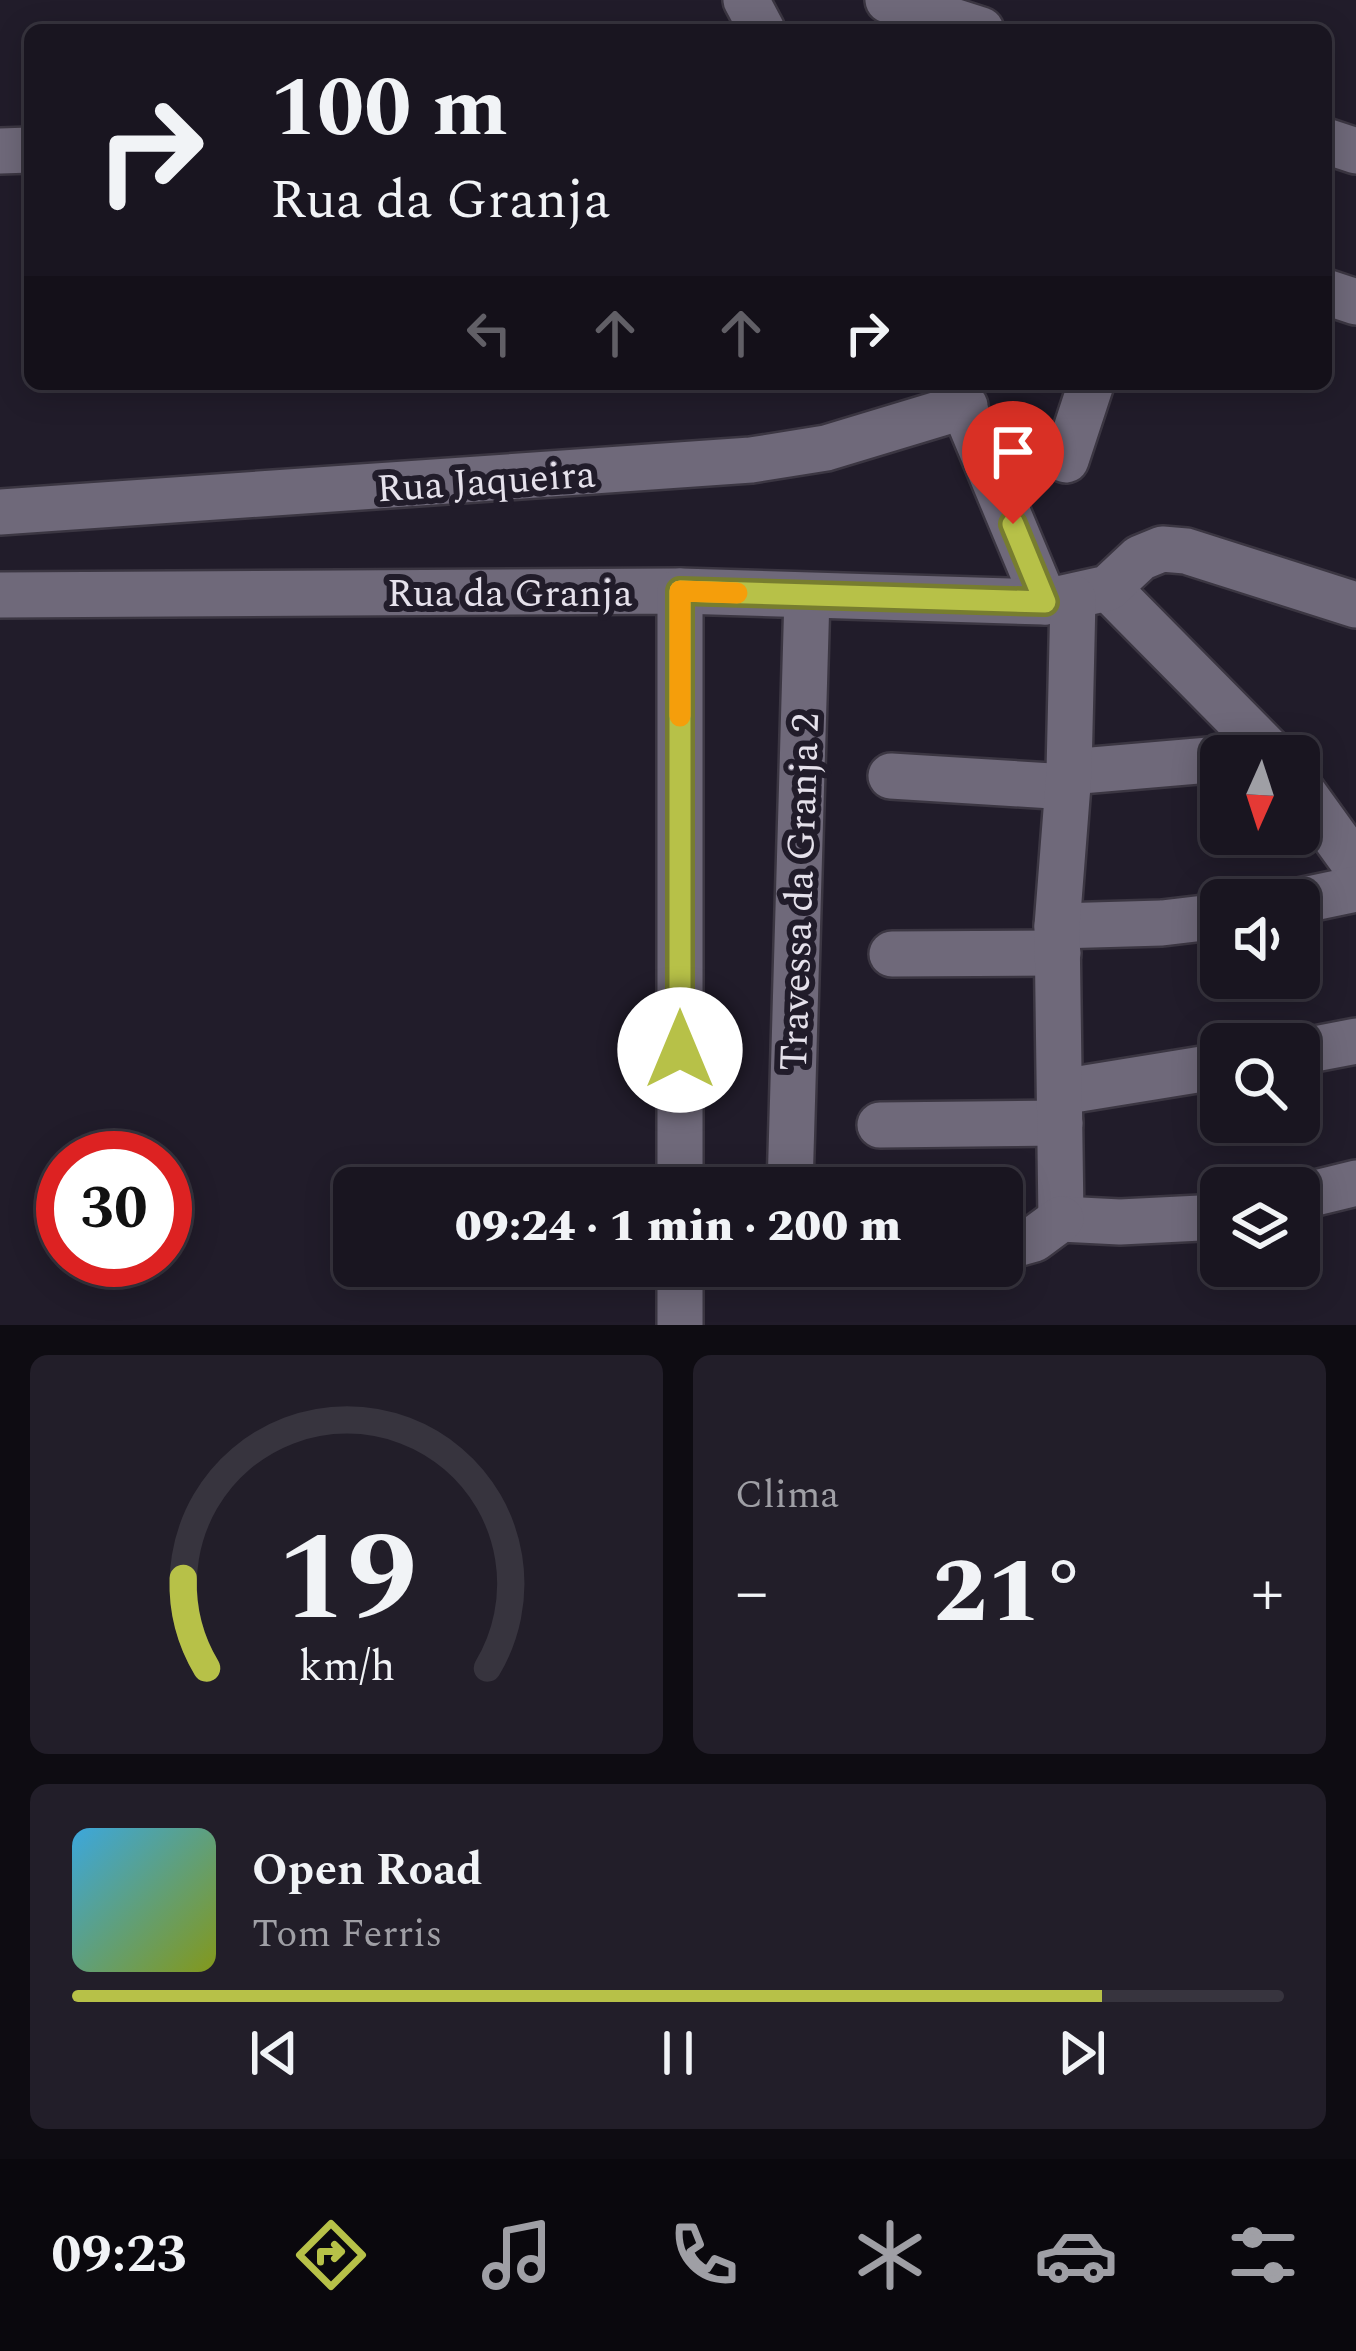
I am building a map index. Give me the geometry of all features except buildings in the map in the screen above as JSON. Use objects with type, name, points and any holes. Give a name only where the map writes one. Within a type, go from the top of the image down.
[{"type":"street","points":[[888,0],[936,23]]},
{"type":"street","points":[[1066,460],[1089,390]]},
{"type":"street","points":[[959,395],[1076,596],[1248,735]]},
{"type":"street","name":"Rua Jaqueira","points":[[0,512],[751,460],[826,448],[959,395]]},
{"type":"street","points":[[1076,596],[1162,549],[1234,565],[1356,605]]},
{"type":"street","points":[[680,591],[680,1167]]},
{"type":"street","name":"Rua da Granja","points":[[0,595],[680,591],[1076,596]]},
{"type":"street","name":"Travessa da Granja 2","points":[[791,1167],[807,596]]},
{"type":"street","points":[[1061,1220],[1058,940],[1076,596]]},
{"type":"street","points":[[891,776],[1068,780],[1200,762]]},
{"type":"street","points":[[1320,816],[1356,866]]},
{"type":"street","points":[[1320,897],[1356,889]]},
{"type":"street","points":[[892,954],[1058,940],[1200,918]]},
{"type":"street","points":[[1320,1048],[1356,1041]]},
{"type":"street","points":[[880,1125],[1060,1108],[1200,1071]]},
{"type":"street","points":[[1320,1192],[1356,1183]]},
{"type":"street","points":[[1023,1242],[1061,1220],[1200,1217]]},
{"type":"street","points":[[680,1287],[680,1325]]},
{"type":"slow traffic","points":[[680,716],[680,591],[737,593]]},
{"type":"route","points":[[680,1050],[680,591],[1045,602],[1013,524]]}]
